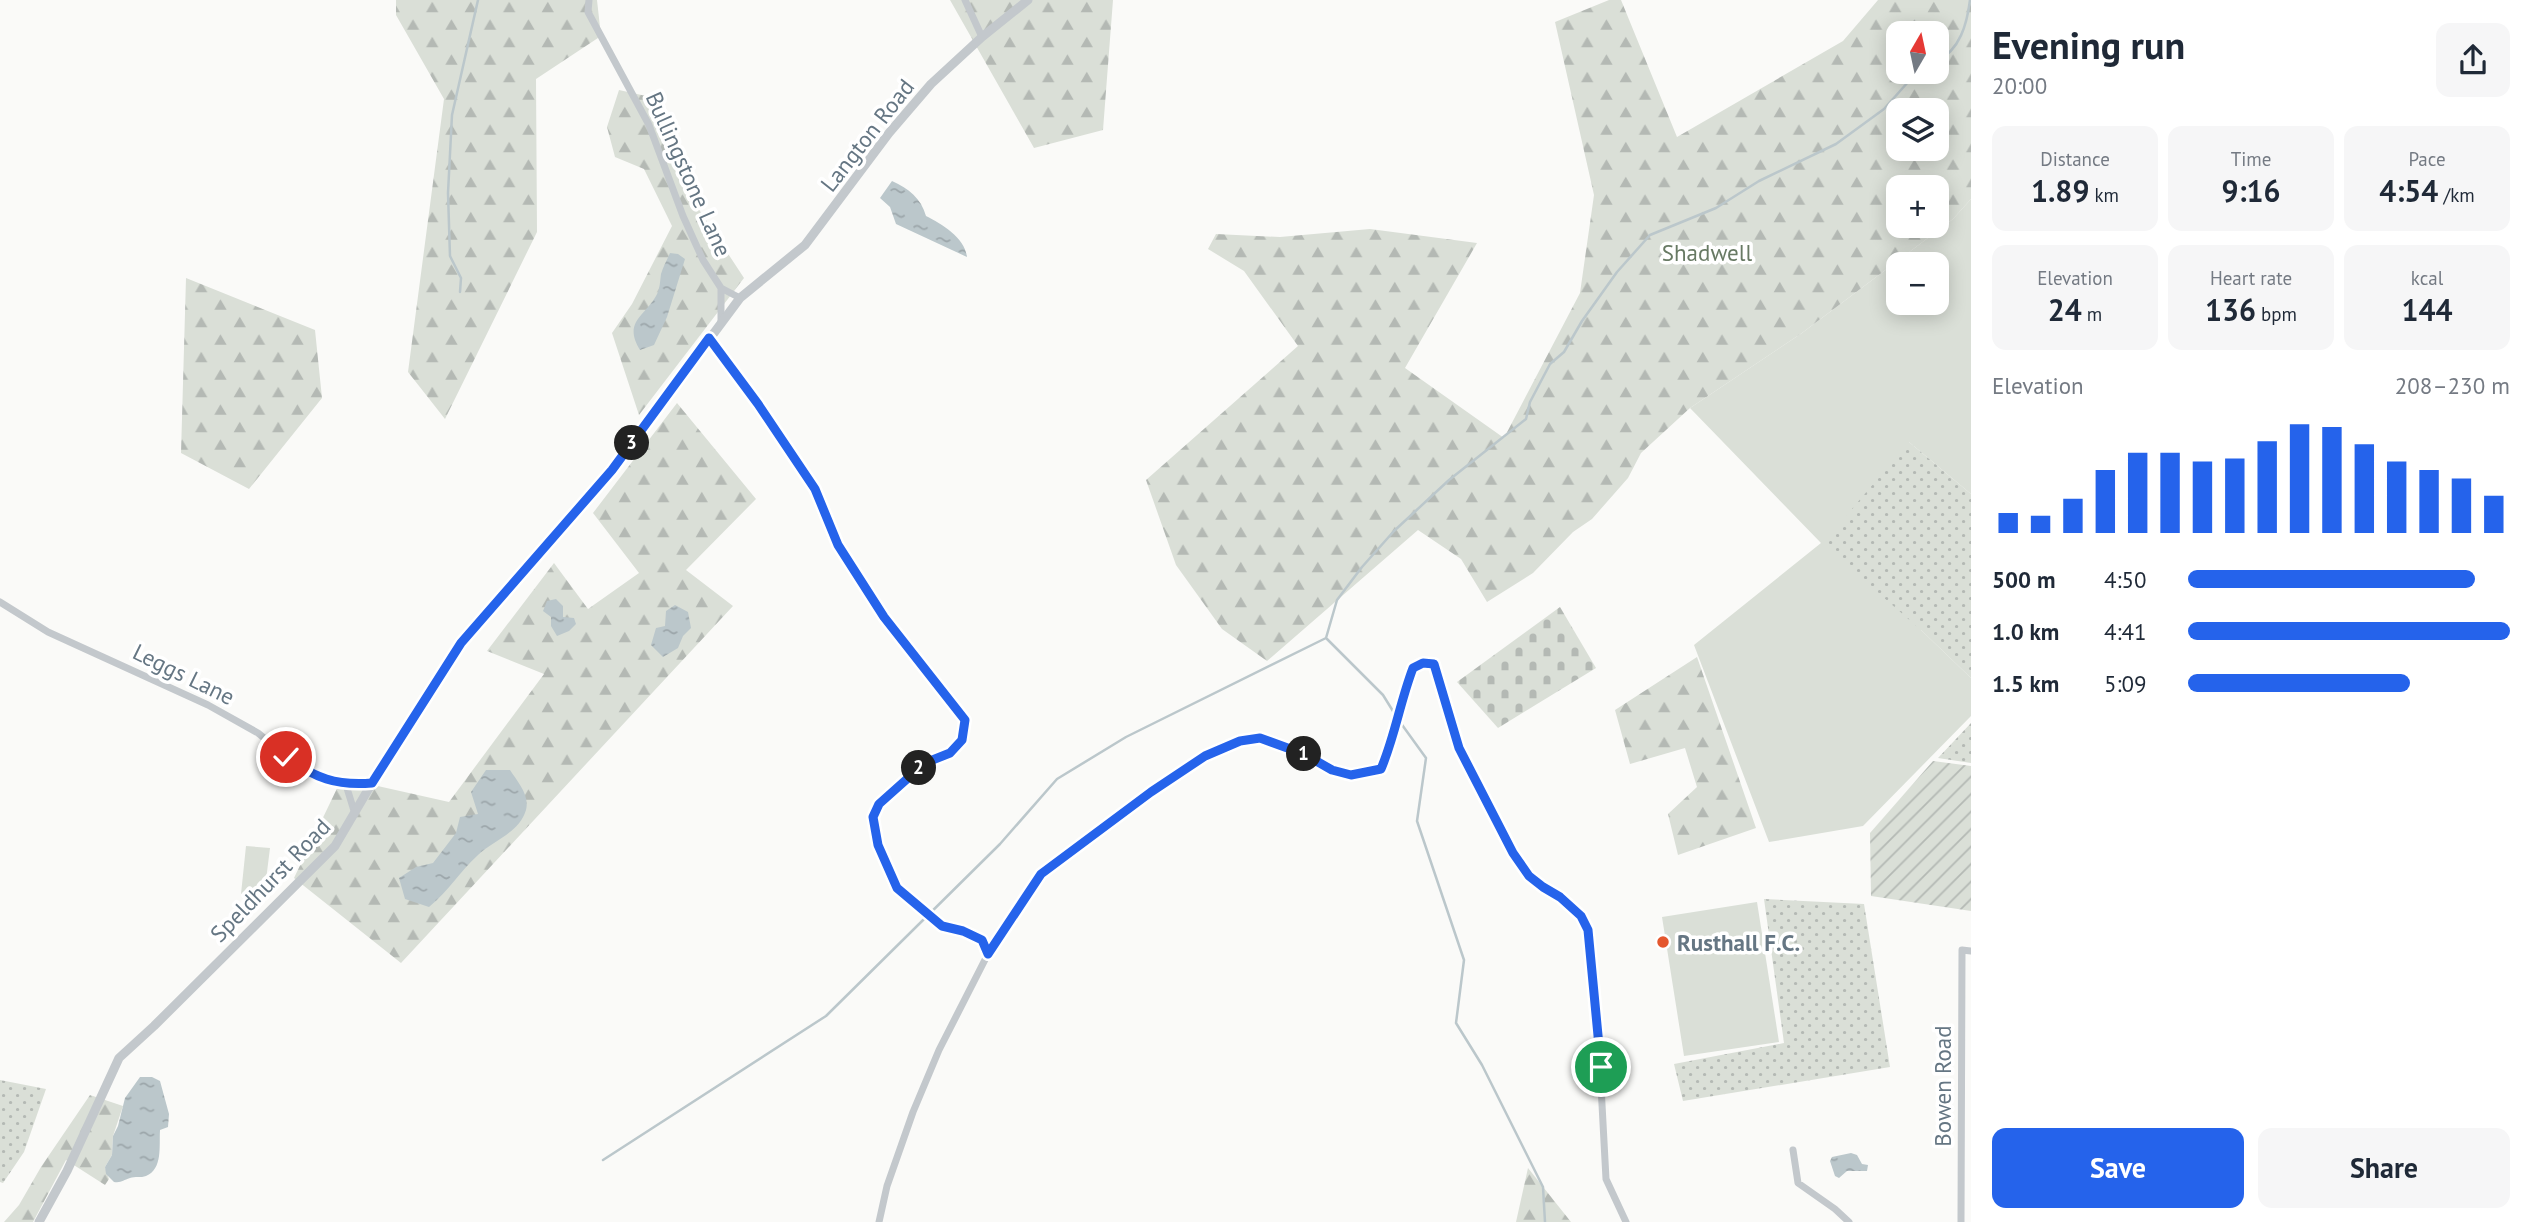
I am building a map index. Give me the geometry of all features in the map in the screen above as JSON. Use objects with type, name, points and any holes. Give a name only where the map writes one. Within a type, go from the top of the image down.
[{"type":"street","name":"Bullingstone Lane","points":[[589,0],[588,12],[649,125],[698,249],[721,288],[721,321]]},
{"type":"street","points":[[965,0],[982,37]]},
{"type":"street","name":"Langton Road","points":[[740,298],[805,245],[917,100],[982,37],[1028,0]]},
{"type":"street","name":"Bullingstone Lane","points":[[721,288],[740,298]]},
{"type":"street","name":"Speldhurst Road","points":[[44,1220],[120,1058],[335,846],[461,643],[612,470],[740,298]]},
{"type":"street","points":[[709,338],[758,404],[815,489],[838,545],[884,617],[965,720],[962,740],[950,753],[925,763],[879,804],[873,817],[878,845],[897,888],[942,926],[963,931],[982,940],[988,954]]},
{"type":"street","name":"Leggs Lane","points":[[0,602],[48,632],[229,716],[258,733],[303,769],[346,785],[372,783]]},
{"type":"street","points":[[879,1222],[887,1186],[913,1112],[939,1050],[988,954],[1041,874],[1151,792],[1205,756],[1240,741],[1260,738],[1304,754],[1332,770],[1351,775],[1381,769],[1393,739],[1413,668],[1423,663],[1434,664],[1459,748],[1513,853],[1529,876],[1560,897],[1581,916],[1588,930],[1601,1067],[1606,1179],[1626,1222]]},
{"type":"street","points":[[346,785],[355,815]]},
{"type":"street","name":"Bowen Road","points":[[1961,1222],[1962,950],[1971,951]]},
{"type":"street","points":[[1793,1150],[1798,1183],[1849,1222]]},
{"type":"green space","points":[[396,0],[597,0],[601,36],[536,79],[537,232],[445,419],[408,372],[444,99],[396,15]]},
{"type":"green space","points":[[950,0],[1113,0],[1103,130],[1034,148]]},
{"type":"green space","name":"Shadwell","points":[[1609,0],[1621,0],[1677,137],[1843,41],[1878,0],[1971,0],[1971,199],[1949,222],[1949,175],[1886,175],[1886,238],[1928,238],[1909,252],[1886,252],[1886,270],[1802,333],[1690,408],[1641,453],[1628,478],[1592,519],[1573,532],[1533,573],[1487,602],[1461,559],[1418,530],[1267,661],[1222,629],[1176,565],[1146,480],[1298,346],[1244,271],[1208,249],[1216,234],[1280,237],[1370,229],[1477,243],[1405,368],[1504,438],[1580,293],[1594,195],[1555,22]]},
{"type":"green space","points":[[619,90],[655,98],[677,176],[744,278],[639,415],[612,333],[632,304],[672,226],[644,169],[615,157],[607,127]]},
{"type":"green space","points":[[1971,199],[1971,494],[1909,442],[1921,630],[1971,678],[1971,716],[1863,826],[1769,842],[1694,645],[1821,543],[1690,408],[1802,333],[1886,270],[1886,315],[1949,315],[1949,252],[1909,252],[1928,238],[1949,238],[1949,222]]},
{"type":"green space","points":[[186,278],[315,330],[322,398],[249,489],[181,453]]},
{"type":"green space","points":[[677,403],[756,499],[686,570],[733,606],[401,963],[294,878],[342,778],[449,802],[544,674],[487,651],[554,563],[588,609],[639,573],[593,513]]},
{"type":"green space","points":[[1909,442],[1971,494],[1971,678],[1921,630],[1822,544]]},
{"type":"green space","points":[[1560,607],[1596,668],[1498,728],[1457,682]]},
{"type":"green space","points":[[1697,657],[1756,828],[1678,855],[1668,814],[1697,787],[1685,748],[1630,764],[1615,710]]},
{"type":"green space","points":[[1971,723],[1971,763],[1938,758]]},
{"type":"green space","points":[[1933,761],[1971,766],[1971,911],[1871,896],[1870,833]]},
{"type":"green space","points":[[246,846],[270,848],[264,896],[241,894]]},
{"type":"green space","points":[[1764,899],[1864,904],[1890,1067],[1683,1101],[1674,1064],[1784,1043]]},
{"type":"green space","points":[[1757,902],[1779,1042],[1684,1056],[1662,917]]},
{"type":"green space","points":[[0,1080],[46,1089],[24,1152],[3,1183],[0,1182]]},
{"type":"green space","points":[[90,1095],[123,1106],[113,1136],[112,1155],[105,1167],[109,1179],[105,1185],[66,1160],[33,1222],[4,1222],[19,1205],[41,1167]]},
{"type":"green space","points":[[1528,1168],[1571,1222],[1516,1222]]},
{"type":"water","points":[[892,181],[914,195],[926,216],[957,238],[967,257],[896,224],[890,207],[880,198]]},
{"type":"water","points":[[670,253],[685,259],[667,317],[654,345],[640,350],[635,341],[634,326],[657,294],[661,274]]},
{"type":"water","points":[[556,599],[563,606],[563,617],[574,618],[576,624],[569,631],[557,636],[551,626],[551,617],[543,611],[547,601]]},
{"type":"water","points":[[675,605],[688,612],[691,628],[683,636],[678,648],[663,657],[651,645],[656,628],[665,626],[666,611]]},
{"type":"water","points":[[486,770],[510,770],[526,799],[523,818],[512,830],[478,855],[429,907],[405,899],[399,878],[416,867],[433,863],[456,833],[460,817],[478,814],[471,792]]},
{"type":"water","points":[[140,1077],[152,1077],[160,1081],[169,1114],[168,1127],[160,1130],[158,1163],[151,1173],[144,1177],[114,1182],[106,1174],[105,1167],[112,1155],[113,1136],[125,1098]]},
{"type":"water","points":[[1851,1153],[1857,1155],[1862,1164],[1868,1165],[1867,1171],[1847,1171],[1839,1178],[1835,1176],[1830,1161],[1832,1157]]},
{"type":"waterway","points":[[460,292],[461,278],[450,256],[448,193],[452,115],[478,0]]},
{"type":"waterway","points":[[1950,51],[1961,35],[1970,0]]},
{"type":"waterway","points":[[1326,638],[1337,600],[1394,531],[1449,480],[1526,419],[1530,402],[1550,364],[1564,352],[1582,321],[1617,272],[1650,235],[1716,208],[1759,181],[1836,144],[1884,109],[1906,84]]},
{"type":"waterway","points":[[603,1160],[826,1016],[1000,844],[1057,779],[1126,737],[1326,638],[1383,695],[1396,716]]},
{"type":"waterway","points":[[1400,722],[1426,758],[1417,821],[1464,960],[1456,1023],[1482,1065],[1543,1187],[1545,1222]]},
{"type":"place","name":"Rusthall F.C.","points":[[1663,942]]},
{"type":"route","points":[[286,757],[320,777],[346,785],[372,783],[461,643],[612,470],[709,338],[758,404],[815,489],[838,545],[884,617],[965,720],[962,740],[950,753],[925,763],[879,804],[873,817],[878,845],[897,888],[942,926],[963,931],[982,940],[988,954],[1041,874],[1151,792],[1205,756],[1240,741],[1260,738],[1304,754],[1332,770],[1351,775],[1381,769],[1393,739],[1413,668],[1423,663],[1434,664],[1459,748],[1513,853],[1529,876],[1560,897],[1581,916],[1588,930],[1601,1067]]}]
